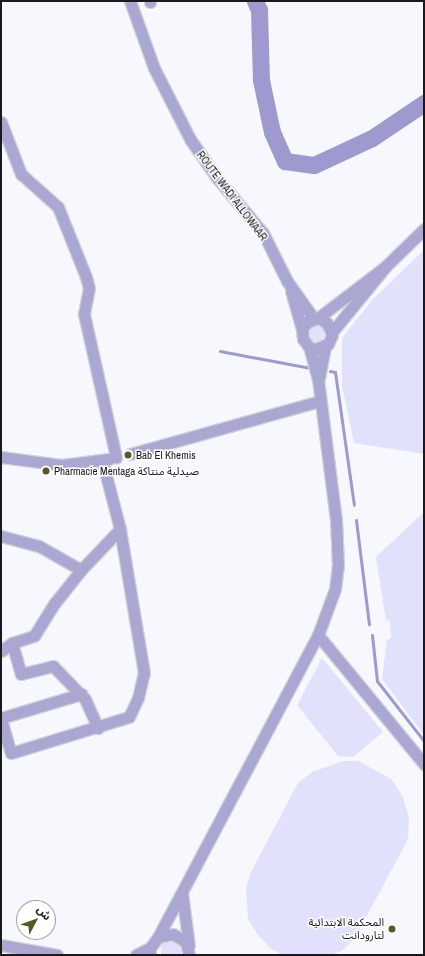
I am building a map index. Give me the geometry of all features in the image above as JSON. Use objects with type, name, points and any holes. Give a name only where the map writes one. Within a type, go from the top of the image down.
[{"type":"street","name":"ROUTE WADI ALLOWAAR","points":[[130,1],[154,68],[190,139],[217,178],[263,233],[288,280],[316,318]]},
{"type":"street","points":[[1,122],[21,174],[58,207],[86,277],[89,288],[84,314],[124,455]]},
{"type":"street","points":[[309,347],[319,349],[330,342],[332,332],[386,266],[424,229]]},
{"type":"street","points":[[136,955],[150,951],[158,937],[318,635],[330,608],[338,566],[336,520],[318,380],[309,347],[302,339],[302,329],[307,322],[316,318],[386,266]]},
{"type":"street","name":"ROUTE WADI ALLOWAAR","points":[[288,280],[302,329]]},
{"type":"street","points":[[316,318],[327,323],[332,332]]},
{"type":"street","points":[[318,380],[325,346]]},
{"type":"street","points":[[1,457],[62,465],[102,460],[320,401]]},
{"type":"street","points":[[81,694],[1,719],[4,738],[11,754],[98,728],[128,717],[143,684],[141,645],[120,528],[102,460]]},
{"type":"street","points":[[1,651],[12,643],[34,636],[54,604],[81,570],[120,528]]},
{"type":"street","points":[[1,536],[39,546],[81,570]]},
{"type":"street","points":[[318,635],[424,764]]},
{"type":"street","points":[[12,643],[21,674],[52,666],[81,694],[98,728]]},
{"type":"street","points":[[182,893],[189,952]]},
{"type":"street","points":[[158,937],[173,934],[186,942],[189,952]]},
{"type":"street","points":[[1,945],[57,955]]},
{"type":"shaded area","points":[[424,250],[424,454],[354,443],[342,386],[342,338],[373,299]]},
{"type":"shaded area","points":[[316,324],[322,327],[325,333],[322,339],[316,342],[310,339],[307,333],[310,327]]},
{"type":"shaded area","points":[[424,512],[424,735],[382,679],[387,640],[391,638],[390,620],[386,621],[376,557]]},
{"type":"shaded area","points":[[322,658],[383,732],[353,757],[338,756],[297,705]]},
{"type":"shaded area","points":[[343,761],[358,761],[391,779],[402,795],[409,817],[408,839],[356,936],[342,951],[330,955],[283,955],[271,949],[258,935],[248,919],[246,888],[251,872],[298,783],[312,772]]},
{"type":"shaded area","points":[[168,938],[180,940],[182,955],[161,955],[161,943]]},
{"type":"waterway","points":[[255,1],[259,10],[261,80],[272,132],[285,161],[314,165],[372,138],[424,103]]},
{"type":"waterway","points":[[220,351],[310,368]]},
{"type":"waterway","points":[[330,371],[335,372],[354,505]]},
{"type":"waterway","points":[[356,520],[369,624]]},
{"type":"waterway","points":[[372,635],[377,681],[424,741]]},
{"type":"place","name":"Bab El Khemis","points":[[128,455]]},
{"type":"place","name":"Pharmacie Mentaga صيدلية منتاكة","points":[[46,471]]},
{"type":"place","name":"المحكمة الابتدائية لتارودانت","points":[[392,929]]}]
